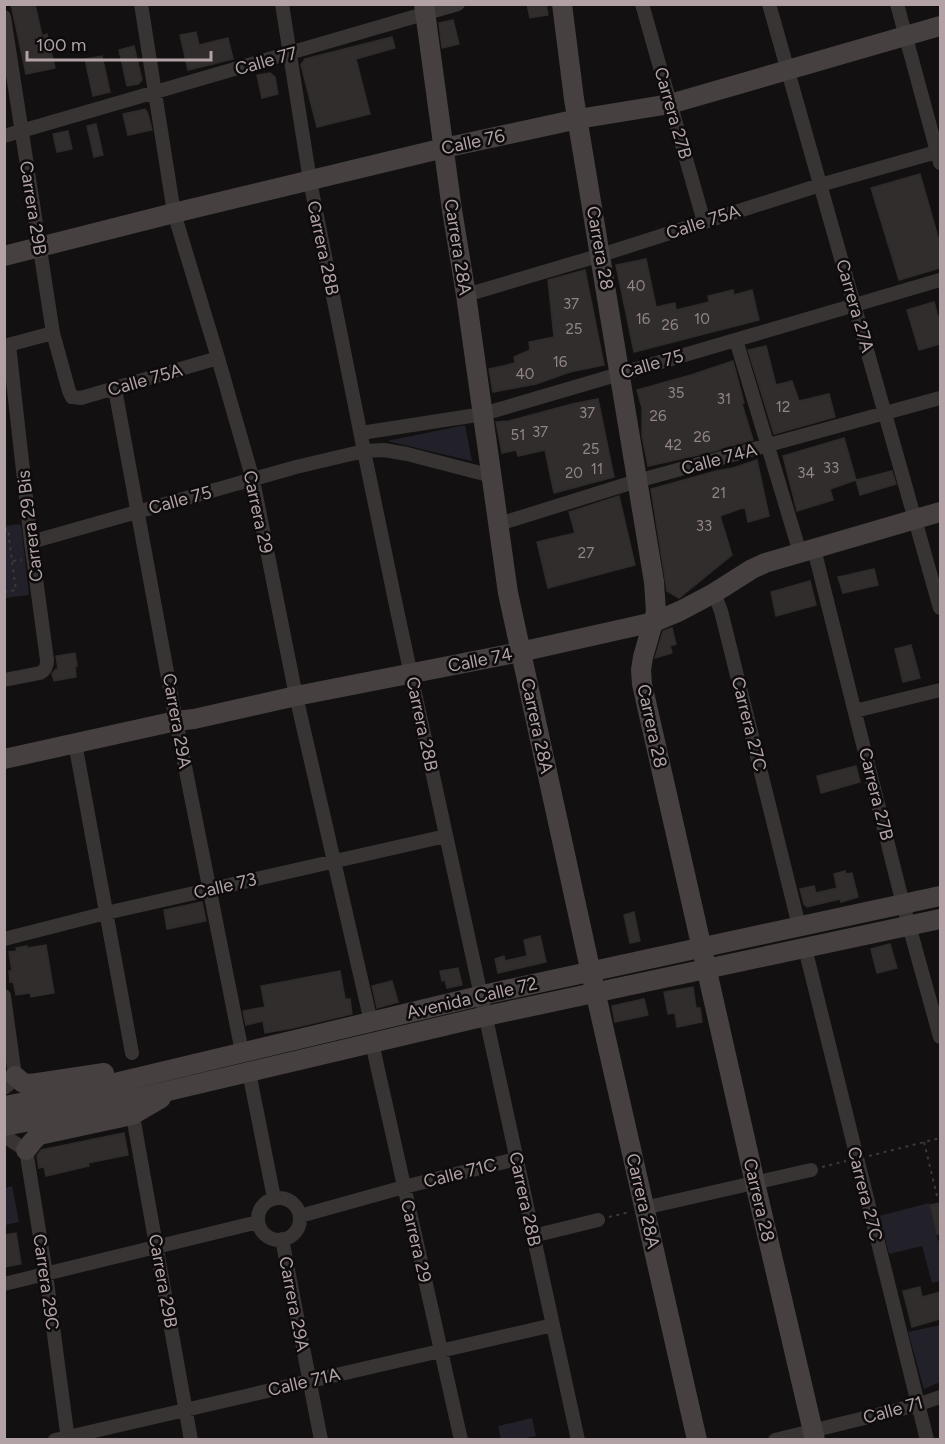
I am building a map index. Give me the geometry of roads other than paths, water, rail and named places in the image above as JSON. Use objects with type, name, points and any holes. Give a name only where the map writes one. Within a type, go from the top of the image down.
[{"type":"street","name":"Carrera 29","points":[[141,4],[174,213],[253,480],[296,696],[371,1022]]},
{"type":"street","name":"Carrera 28B","points":[[282,4],[309,181],[364,451],[578,1440]]},
{"type":"street","name":"Calle 77","points":[[4,136],[290,54],[425,9],[458,4]]},
{"type":"street","name":"Carrera 28","points":[[562,4],[578,119],[657,600],[654,622],[643,657],[642,684],[814,1435]]},
{"type":"street","name":"Carrera 27B","points":[[642,4],[704,222]]},
{"type":"street","name":"Carrera 27A","points":[[769,4],[940,608]]},
{"type":"street","points":[[897,4],[939,156]]},
{"type":"street","name":"Carrera 28A","points":[[425,9],[508,593],[590,972],[697,1440]]},
{"type":"street","name":"Carrera 29B","points":[[4,16],[53,333],[72,397]]},
{"type":"street","name":"Calle 76","points":[[4,256],[444,148],[578,119],[670,104],[940,26]]},
{"type":"street","name":"Calle 75A","points":[[466,295],[601,255],[820,185],[939,156]]},
{"type":"street","name":"Calle 75","points":[[361,433],[483,414],[940,280]]},
{"type":"street","points":[[7,346],[53,333]]},
{"type":"street","name":"Carrera 27B","points":[[736,340],[768,446],[807,551],[855,711],[903,904],[940,1037]]},
{"type":"street","name":"Carrera 29 Bis","points":[[4,680],[40,673],[45,671],[47,666],[7,346]]},
{"type":"street","name":"Calle 75A","points":[[72,397],[81,398],[115,389],[218,358]]},
{"type":"street","name":"Carrera 29A","points":[[115,389],[176,721],[242,1052]]},
{"type":"street","name":"Calle 74A","points":[[499,524],[637,481],[940,398]]},
{"type":"street","name":"Calle 75","points":[[31,542],[296,467],[364,451],[384,450],[407,454],[492,476]]},
{"type":"street","name":"Calle 74","points":[[4,759],[654,622],[714,593],[765,563],[940,512]]},
{"type":"street","name":"Carrera 27C","points":[[714,593],[721,611],[799,926]]},
{"type":"street","points":[[855,711],[940,690]]},
{"type":"street","points":[[75,743],[132,1053]]},
{"type":"street","name":"Calle 73","points":[[4,939],[106,913],[446,836]]},
{"type":"street","name":"Avenida Calle 72","points":[[4,1106],[73,1093],[481,996],[940,896]]},
{"type":"street","name":"Avenida Calle 72","points":[[4,1126],[79,1112],[486,1016],[940,919]]},
{"type":"street","name":"Carrera 27C","points":[[805,948],[927,1440]]},
{"type":"street","points":[[4,996],[10,1082],[31,1084],[135,1070],[154,1073]]},
{"type":"street","name":"Carrera 29","points":[[372,1043],[461,1440]]},
{"type":"street","points":[[249,1072],[274,1198]]},
{"type":"street","points":[[4,1136],[26,1150],[39,1135],[132,1115],[176,1089]]},
{"type":"street","name":"Carrera 29B","points":[[134,1122],[191,1440]]},
{"type":"street","name":"Carrera 29C","points":[[26,1150],[46,1274],[64,1439]]},
{"type":"street","name":"Calle 71C","points":[[300,1216],[516,1159]]},
{"type":"street","points":[[644,1208],[811,1170]]},
{"type":"street","points":[[274,1198],[291,1201],[300,1216],[295,1232],[282,1239],[266,1236],[258,1222],[261,1207],[274,1198]]},
{"type":"street","points":[[533,1236],[598,1220]]},
{"type":"street","points":[[4,1284],[258,1222]]},
{"type":"street","name":"Carrera 29A","points":[[282,1239],[321,1440]]},
{"type":"street","name":"Calle 71A","points":[[64,1439],[553,1325]]},
{"type":"street","name":"Calle 71","points":[[775,1440],[814,1435],[940,1397]]}]
